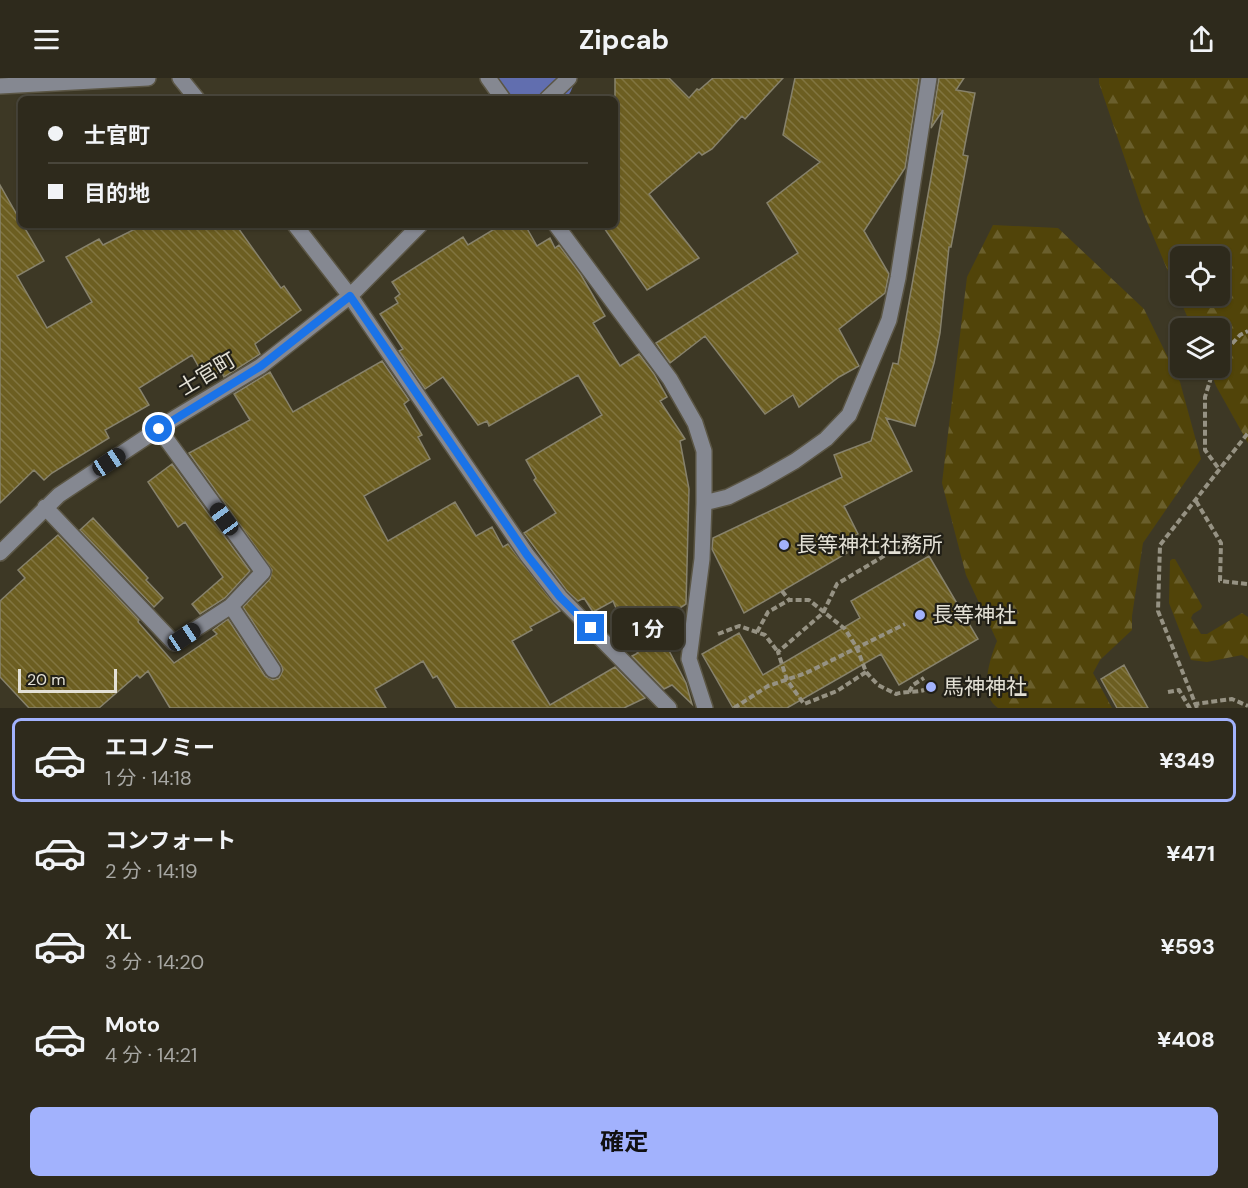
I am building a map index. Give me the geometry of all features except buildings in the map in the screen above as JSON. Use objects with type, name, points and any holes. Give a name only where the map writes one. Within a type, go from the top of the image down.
[{"type":"street","points":[[0,87],[22,81],[148,78]]},
{"type":"street","points":[[180,78],[195,96]]},
{"type":"street","points":[[488,78],[500,96]]},
{"type":"street","points":[[550,96],[569,78]]},
{"type":"street","points":[[704,503],[728,497],[787,466],[826,439],[849,415],[889,320],[898,278],[929,78]]},
{"type":"street","points":[[297,228],[350,296],[527,555],[560,597],[669,708]]},
{"type":"street","name":"士官町","points":[[0,553],[59,495],[159,429],[261,366],[350,296],[417,228]]},
{"type":"street","points":[[558,228],[670,379],[696,423],[704,451],[704,503],[702,559],[688,659],[705,708]]},
{"type":"street","points":[[45,507],[174,643],[231,606],[263,572],[159,429]]},
{"type":"street","points":[[231,606],[273,670]]},
{"type":"path","points":[[1230,346],[1240,335],[1248,331]]},
{"type":"path","points":[[1211,378],[1205,397],[1205,450],[1219,469]]},
{"type":"path","points":[[1196,706],[1158,611],[1160,545],[1248,433]]},
{"type":"path","points":[[1196,501],[1221,543],[1220,581],[1248,584]]},
{"type":"path","points":[[778,652],[823,613],[837,584],[914,538]]},
{"type":"path","points":[[782,591],[789,600]]},
{"type":"path","points":[[757,632],[768,612],[789,600],[809,600],[845,629],[866,672],[878,685],[896,694],[904,691],[915,693],[924,690]]},
{"type":"path","points":[[734,708],[768,686],[787,680],[905,624]]},
{"type":"path","points":[[709,637],[739,626],[765,635],[778,652],[787,680],[804,704],[837,691],[866,672]]},
{"type":"path","points":[[909,692],[913,685],[924,678]]},
{"type":"path","points":[[1168,692],[1179,690],[1189,708],[1232,699],[1248,706]]},
{"type":"green space","points":[[1099,78],[1248,78],[1248,443],[1213,378],[1230,378],[1230,318],[1188,318],[1183,306],[1230,306],[1230,246],[1170,246],[1170,276],[1143,212]]},
{"type":"green space","points":[[993,225],[1058,228],[1144,309],[1170,362],[1170,378],[1178,378],[1180,382],[1201,459],[1143,543],[1132,630],[1100,660],[1093,673],[1112,708],[998,708],[988,694],[987,676],[997,641],[966,575],[942,483],[967,277]]},
{"type":"green space","points":[[1175,559],[1202,606],[1191,618],[1201,634],[1207,634],[1242,613],[1248,617],[1248,659],[1242,655],[1207,662],[1191,660],[1169,603],[1170,561]]},
{"type":"waterway","points":[[523,96],[544,78]]},
{"type":"place","name":"長等神社社務所","points":[[784,545]]},
{"type":"place","name":"長等神社","points":[[920,615]]},
{"type":"place","name":"馬神神社","points":[[931,687]]},
{"type":"route","points":[[159,429],[261,366],[350,296],[527,555],[560,597],[591,628]]}]
